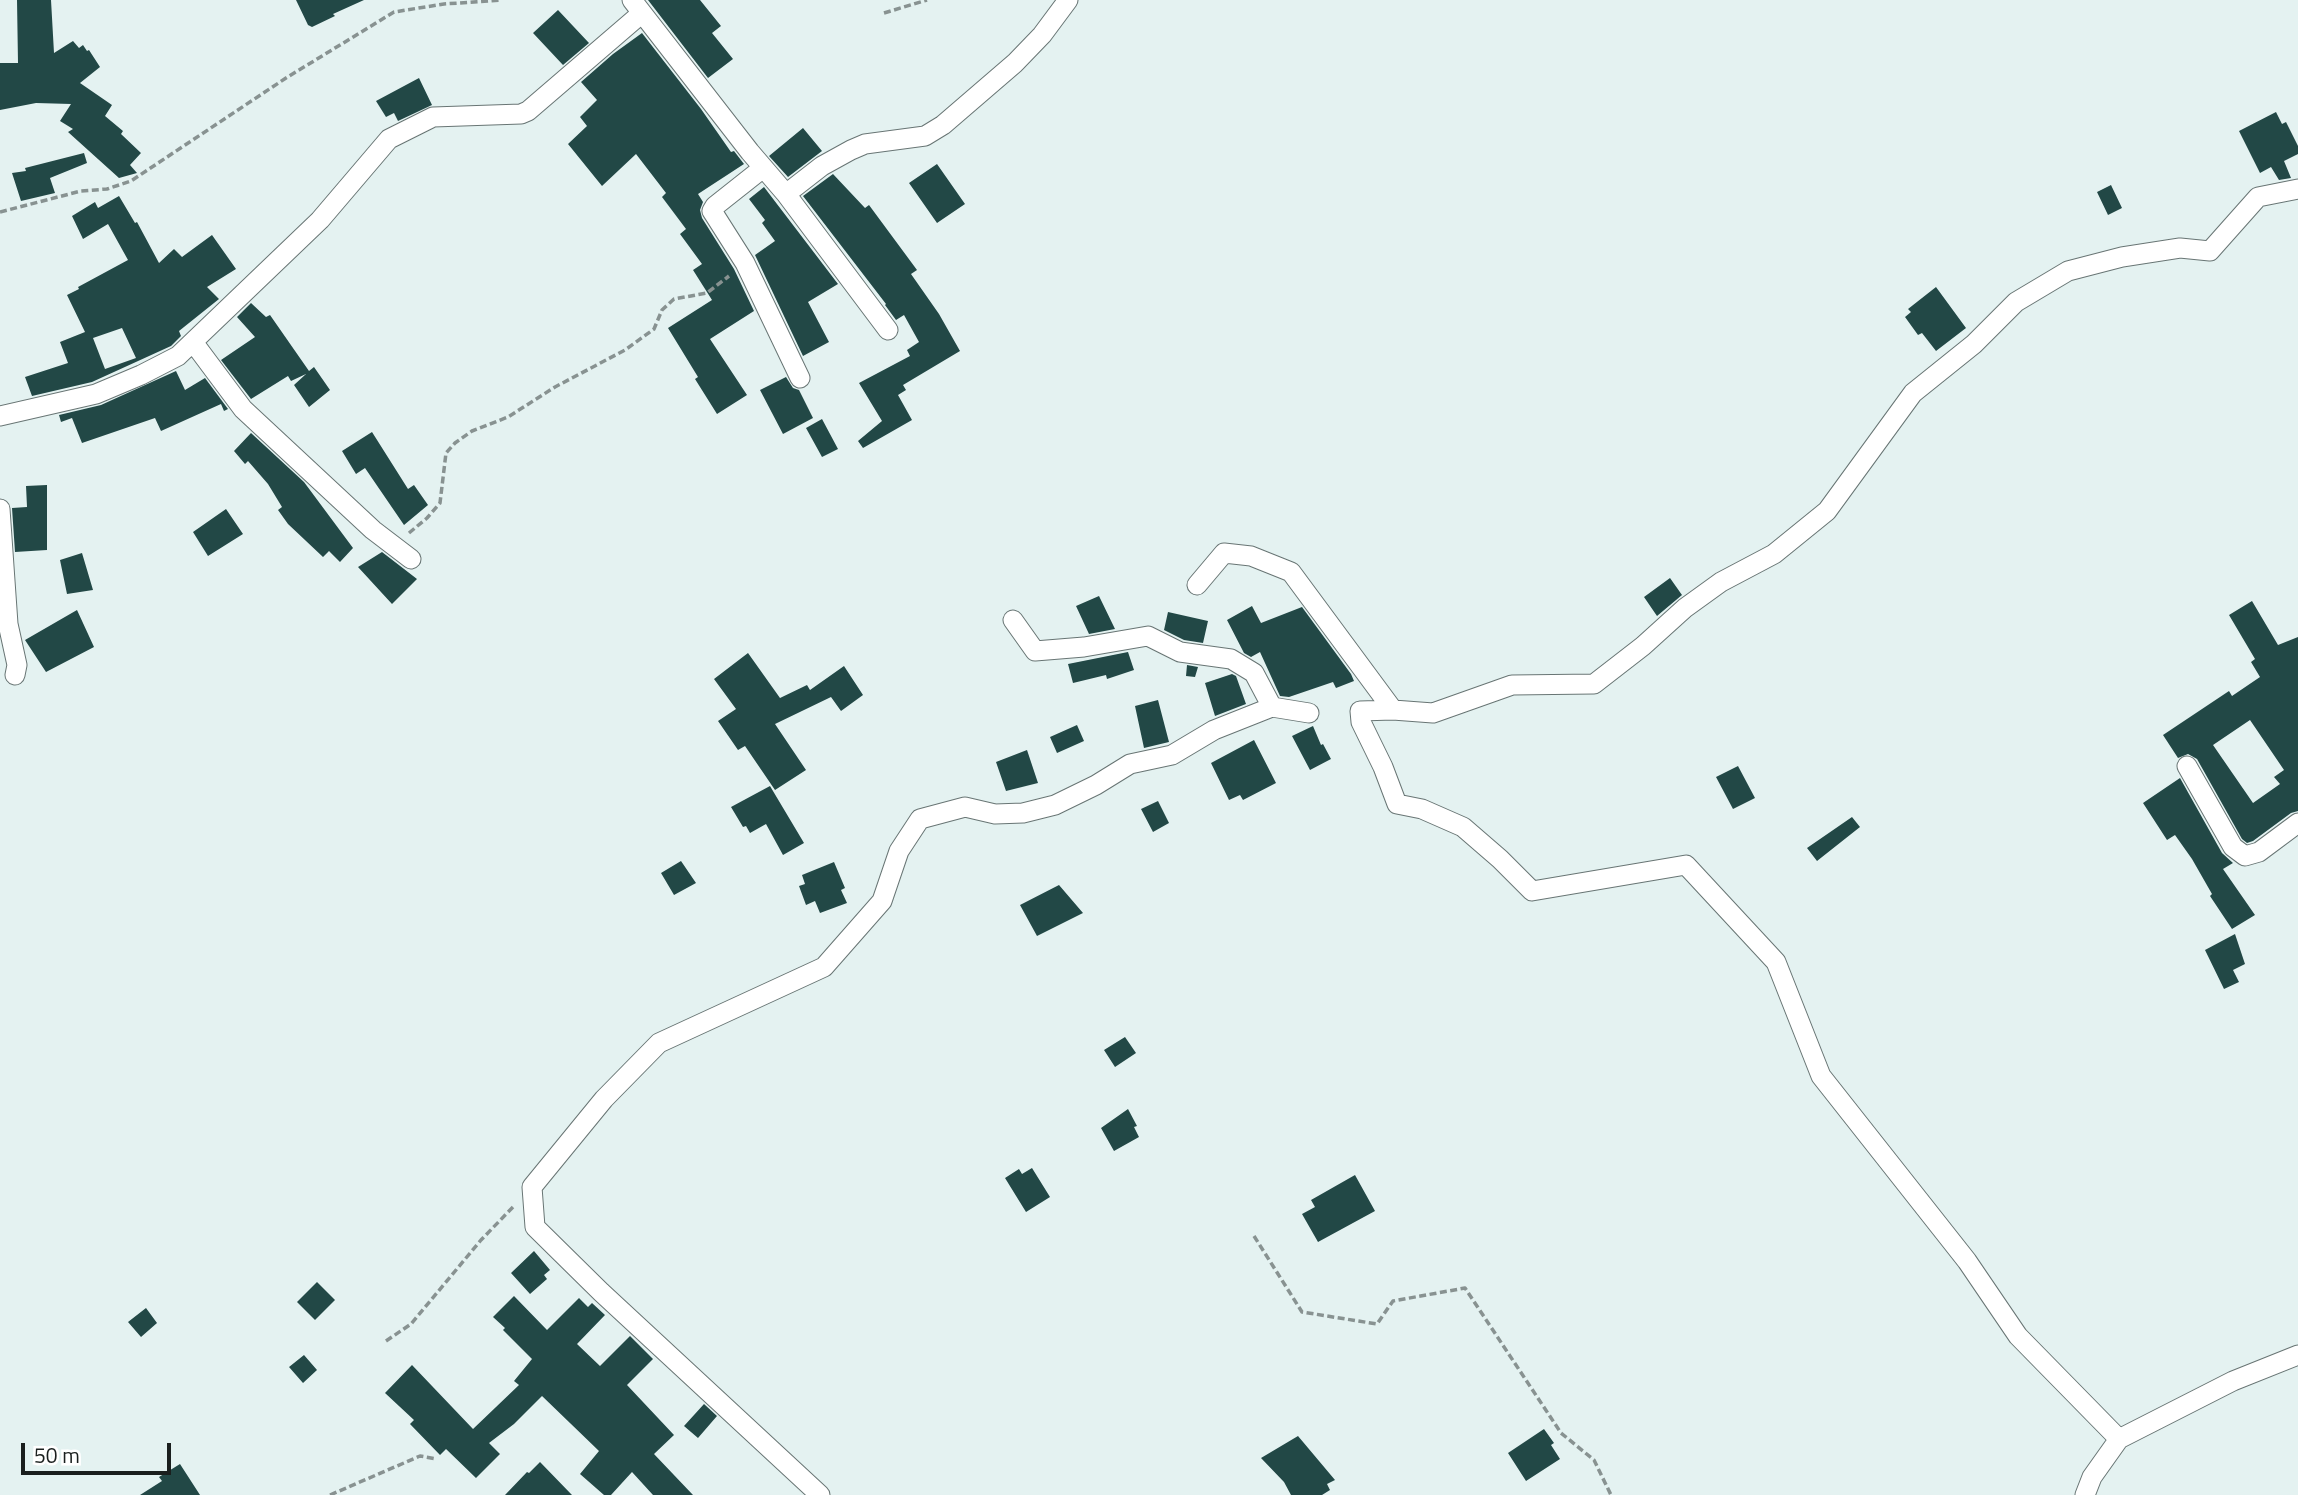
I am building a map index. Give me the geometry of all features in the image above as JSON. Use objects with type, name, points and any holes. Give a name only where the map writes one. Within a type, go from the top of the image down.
[{"type":"street","points":[[786,194],[822,166],[851,150],[865,144],[925,136],[943,125],[1015,63],[1042,35],[1068,0]]},
{"type":"street","points":[[0,416],[96,394],[178,356],[320,220],[389,139],[433,117],[521,114],[528,111],[637,7],[786,194],[888,330]]},
{"type":"street","points":[[763,168],[712,209],[745,263],[800,378]]},
{"type":"street","points":[[2119,1439],[2018,1336],[1967,1261],[1821,1076],[1776,962],[1686,864],[1532,891],[1463,827],[1422,810],[1397,804],[1361,722],[1360,711],[1433,713],[1512,685],[1594,684],[1643,646],[1685,608],[1721,582],[1774,554],[1827,511],[1913,393],[1974,344],[2016,302],[2068,271],[2122,257],[2180,248],[2210,251],[2258,197],[2298,189]]},
{"type":"street","points":[[193,342],[243,409],[363,521],[411,559]]},
{"type":"street","points":[[0,509],[8,624],[17,665],[15,676]]},
{"type":"street","points":[[1197,585],[1224,553],[1251,556],[1291,572],[1393,710]]},
{"type":"street","points":[[1013,621],[1035,651],[1084,647],[1148,636],[1180,652],[1231,659],[1254,673],[1272,707]]},
{"type":"street","points":[[820,1495],[601,1292],[535,1227],[532,1187],[604,1099],[659,1043],[824,967],[882,901],[899,851],[920,819],[965,807],[995,814],[1023,813],[1055,805],[1096,785],[1130,764],[1172,755],[1214,730],[1272,707],[1309,713]]},
{"type":"street","points":[[2187,766],[2233,847],[2245,856],[2259,852],[2298,824]]},
{"type":"street","points":[[2085,1495],[2092,1477],[2119,1439],[2233,1381],[2298,1355]]},
{"type":"path","points":[[0,212],[81,191],[107,189],[131,181],[286,78],[394,12],[444,4],[502,0]]},
{"type":"path","points":[[884,13],[927,0]]},
{"type":"path","points":[[395,546],[440,503],[446,453],[455,443],[472,431],[508,417],[555,387],[625,350],[654,329],[662,310],[674,299],[707,293],[745,263]]},
{"type":"path","points":[[386,1341],[411,1324],[481,1240],[532,1187]]},
{"type":"path","points":[[1254,1236],[1302,1312],[1377,1324],[1393,1301],[1465,1288],[1561,1433],[1594,1460],[1611,1495]]},
{"type":"path","points":[[330,1495],[420,1456],[437,1459]]},
{"type":"building","points":[[17,0],[51,0],[54,53],[73,41],[79,48],[83,45],[89,50],[100,67],[80,83],[112,105],[105,116],[123,131],[121,134],[141,153],[130,165],[137,173],[119,178],[68,132],[73,129],[60,121],[71,104],[36,103],[0,110],[0,63],[18,63]]},
{"type":"building","points":[[296,0],[364,0],[312,27],[308,25]]},
{"type":"building","points":[[648,0],[700,0],[721,26],[712,33],[733,59],[708,78]]},
{"type":"building","points":[[558,10],[589,43],[563,65],[533,33]]},
{"type":"building","points":[[642,33],[731,152],[734,151],[744,164],[698,194],[703,202],[700,210],[702,218],[734,269],[754,311],[710,339],[747,395],[717,414],[668,328],[712,300],[693,270],[702,264],[680,234],[686,229],[662,197],[666,193],[636,154],[602,186],[568,144],[587,126],[580,117],[597,100],[581,82]]},
{"type":"building","points":[[419,78],[432,105],[398,121],[394,113],[386,117],[376,101]]},
{"type":"building","points":[[2276,112],[2282,124],[2286,122],[2298,146],[2298,154],[2284,161],[2291,178],[2279,180],[2271,167],[2260,173],[2239,131]]},
{"type":"building","points":[[803,128],[822,151],[788,177],[769,156]]},
{"type":"building","points":[[84,153],[87,163],[50,178],[55,193],[21,201],[12,173]]},
{"type":"building","points":[[937,164],[965,204],[937,223],[909,183]]},
{"type":"building","points":[[833,174],[865,208],[869,205],[917,270],[911,274],[939,314],[960,351],[903,385],[906,390],[898,395],[912,420],[863,448],[858,441],[882,421],[859,383],[910,356],[907,350],[919,342],[904,315],[896,320],[803,196]]},
{"type":"building","points":[[2111,185],[2122,208],[2108,215],[2097,192]]},
{"type":"building","points":[[764,187],[838,284],[808,302],[829,342],[803,356],[755,255],[775,241],[762,223],[765,220],[749,199]]},
{"type":"building","points":[[119,196],[135,223],[137,222],[159,263],[174,249],[182,257],[212,235],[236,269],[207,287],[219,299],[179,331],[181,336],[171,346],[92,382],[32,396],[25,377],[68,363],[60,342],[85,332],[67,295],[128,260],[108,224],[83,239],[72,216],[95,202],[98,208]],"holes":[[[122,328],[136,358],[105,369],[93,338]]]},
{"type":"building","points":[[1936,287],[1966,328],[1936,351],[1922,333],[1918,335],[1905,317],[1911,312],[1908,309]]},
{"type":"building","points":[[251,303],[266,317],[270,315],[309,371],[314,367],[330,390],[309,407],[294,385],[306,374],[291,381],[288,376],[251,399],[221,360],[255,337],[237,317]]},
{"type":"building","points":[[176,371],[185,390],[205,378],[228,409],[224,411],[221,404],[161,431],[155,418],[82,443],[72,418],[61,422],[59,415],[101,405]]},
{"type":"building","points":[[786,377],[793,388],[799,390],[813,418],[783,434],[760,390]]},
{"type":"building","points":[[822,419],[838,449],[822,457],[806,428]]},
{"type":"building","points":[[372,432],[408,489],[414,485],[428,505],[404,525],[365,468],[356,474],[342,451]]},
{"type":"building","points":[[251,433],[304,482],[353,548],[340,562],[329,551],[323,557],[288,524],[278,510],[282,507],[268,484],[248,461],[245,464],[234,451]]},
{"type":"building","points":[[47,485],[47,550],[15,552],[12,508],[27,507],[26,486]]},
{"type":"building","points":[[226,509],[243,534],[208,556],[193,532]]},
{"type":"building","points":[[382,552],[417,579],[392,604],[358,567]]},
{"type":"building","points":[[82,553],[93,590],[67,594],[60,560]]},
{"type":"building","points":[[1670,578],[1682,595],[1657,616],[1644,597]]},
{"type":"building","points":[[1099,596],[1115,629],[1089,634],[1076,606]]},
{"type":"building","points":[[2252,601],[2278,645],[2298,637],[2298,811],[2247,843],[2242,839],[2197,759],[2188,754],[2178,758],[2163,735],[2229,691],[2232,696],[2260,677],[2251,662],[2255,659],[2229,615]],"holes":[[[2250,720],[2284,770],[2274,777],[2280,784],[2253,803],[2213,745]]]},
{"type":"building","points":[[1252,606],[1261,623],[1302,607],[1354,681],[1336,688],[1333,682],[1289,697],[1280,696],[1260,652],[1251,657],[1244,653],[1227,620]]},
{"type":"building","points":[[77,610],[94,647],[46,672],[25,640]]},
{"type":"building","points":[[1168,612],[1208,621],[1203,643],[1184,640],[1164,630]]},
{"type":"building","points":[[1128,652],[1134,670],[1107,679],[1106,675],[1073,683],[1068,664]]},
{"type":"building","points":[[748,653],[780,698],[807,685],[810,690],[844,666],[863,695],[841,711],[831,697],[775,724],[806,770],[775,790],[745,746],[738,750],[718,721],[736,709],[714,679]]},
{"type":"building","points":[[1187,665],[1198,667],[1195,677],[1186,676]]},
{"type":"building","points":[[1232,674],[1236,676],[1246,704],[1215,716],[1205,683]]},
{"type":"building","points":[[1158,700],[1169,742],[1144,748],[1135,706]]},
{"type":"building","points":[[1077,725],[1084,741],[1057,753],[1050,737]]},
{"type":"building","points":[[1313,726],[1331,759],[1310,770],[1292,736]]},
{"type":"building","points":[[1254,740],[1276,783],[1243,800],[1240,795],[1229,800],[1211,763]]},
{"type":"building","points":[[1027,750],[1038,783],[1006,791],[996,762]]},
{"type":"building","points":[[1738,766],[1755,798],[1733,809],[1716,777]]},
{"type":"building","points":[[2180,778],[2222,853],[2233,863],[2223,869],[2255,915],[2232,929],[2210,896],[2212,894],[2192,859],[2175,835],[2167,840],[2143,803]]},
{"type":"building","points":[[770,786],[804,843],[783,855],[766,824],[750,833],[746,826],[743,827],[731,807]]},
{"type":"building","points":[[1158,801],[1169,823],[1153,832],[1141,809]]},
{"type":"building","points":[[1852,817],[1860,827],[1817,861],[1807,848]]},
{"type":"building","points":[[681,861],[696,883],[674,895],[661,873]]},
{"type":"building","points":[[834,862],[845,888],[841,890],[847,903],[820,913],[815,901],[806,905],[799,886],[805,884],[802,875]]},
{"type":"building","points":[[1059,885],[1083,913],[1037,936],[1020,905]]},
{"type":"building","points":[[2235,934],[2245,964],[2233,970],[2239,982],[2224,989],[2205,950]]},
{"type":"building","points":[[1125,1037],[1136,1053],[1115,1067],[1104,1050]]},
{"type":"building","points":[[1128,1109],[1137,1126],[1134,1127],[1139,1137],[1114,1151],[1101,1128]]},
{"type":"building","points":[[1032,1168],[1050,1197],[1026,1212],[1005,1178],[1019,1169],[1022,1174]]},
{"type":"building","points":[[1355,1175],[1375,1211],[1318,1242],[1302,1214],[1315,1207],[1311,1200]]},
{"type":"building","points":[[534,1251],[550,1270],[544,1275],[547,1279],[530,1294],[511,1273]]},
{"type":"building","points":[[317,1282],[335,1300],[315,1320],[297,1302]]},
{"type":"building","points":[[514,1296],[547,1330],[579,1298],[588,1307],[592,1303],[605,1315],[577,1344],[600,1366],[630,1336],[653,1359],[627,1385],[674,1435],[654,1454],[693,1495],[653,1495],[632,1472],[611,1495],[604,1495],[580,1474],[599,1451],[542,1396],[514,1424],[489,1443],[500,1454],[476,1478],[446,1449],[440,1455],[410,1424],[414,1420],[385,1393],[412,1365],[473,1429],[519,1385],[514,1381],[532,1359],[493,1317]]},
{"type":"building","points":[[146,1308],[157,1323],[141,1337],[128,1322]]},
{"type":"building","points":[[304,1355],[317,1370],[303,1383],[289,1367]]},
{"type":"building","points":[[704,1404],[717,1416],[698,1438],[684,1426]]},
{"type":"building","points":[[1544,1429],[1554,1443],[1551,1445],[1560,1459],[1526,1481],[1508,1453]]},
{"type":"building","points":[[1298,1436],[1335,1480],[1327,1484],[1330,1490],[1322,1495],[1291,1495],[1284,1482],[1261,1458]]},
{"type":"building","points":[[540,1462],[572,1495],[505,1495],[527,1472]]},
{"type":"building","points":[[180,1464],[200,1495],[140,1495],[162,1481],[159,1477]]}]
